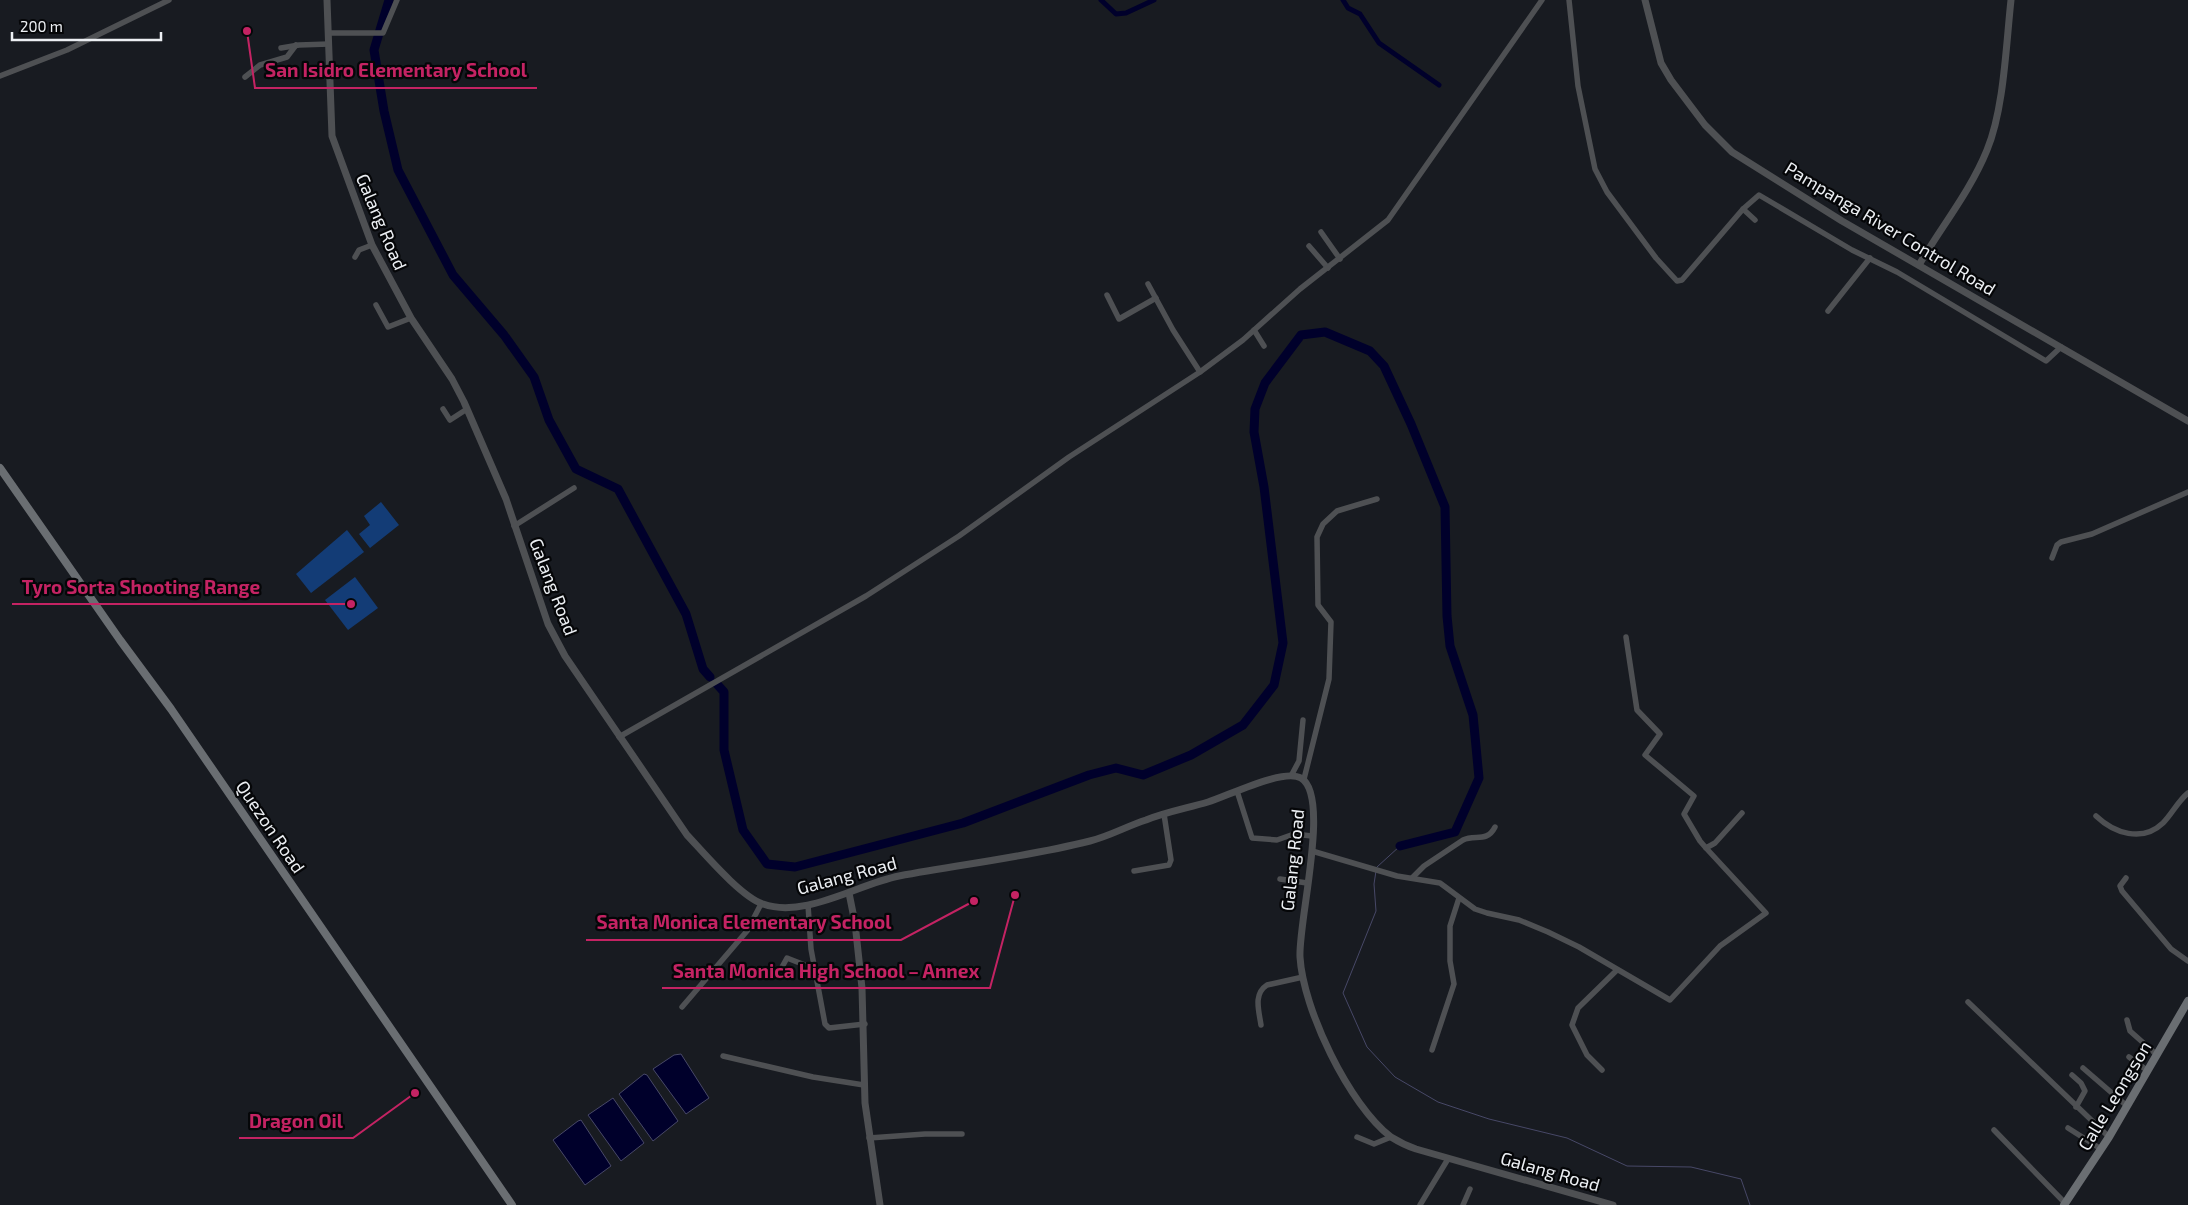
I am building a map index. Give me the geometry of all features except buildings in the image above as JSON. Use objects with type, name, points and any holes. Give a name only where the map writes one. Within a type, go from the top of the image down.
[{"type":"main road","name":"Quezon Road","points":[[0,468],[120,640],[175,715],[512,1205]]},
{"type":"main road","name":"Calle Leongson","points":[[2064,1204],[2109,1137],[2188,1001]]},
{"type":"street","points":[[0,76],[67,50],[169,0]]},
{"type":"street","name":"Galang Road","points":[[327,0],[332,136],[372,245],[411,318],[452,379],[467,409],[506,499],[548,624],[574,671],[618,737],[654,784],[687,835],[712,862],[761,904],[780,907],[808,905],[898,876],[1040,853],[1095,840],[1164,814],[1209,802],[1237,791],[1291,776],[1304,779],[1312,790],[1314,799],[1312,851],[1300,927],[1300,957],[1303,977],[1318,1029],[1331,1055],[1365,1107],[1391,1137],[1416,1149],[1613,1205]]},
{"type":"street","points":[[329,33],[379,34],[385,32],[397,0]]},
{"type":"street","points":[[618,737],[866,596],[966,531],[1069,457],[1200,372],[1254,330],[1300,289],[1388,220],[1542,0]]},
{"type":"street","points":[[1569,0],[1572,38],[1595,169],[1607,192],[1656,258],[1677,281],[1682,280],[1744,209],[1759,196],[1897,272],[2046,361],[2061,347]]},
{"type":"street","name":"Pampanga River Control Road","points":[[1645,0],[1663,66],[1671,80],[1705,125],[1732,152],[1842,220],[2188,421]]},
{"type":"street","points":[[1919,265],[1971,182],[1990,142],[2004,68],[2011,0]]},
{"type":"street","points":[[281,48],[296,45],[329,44]]},
{"type":"street","points":[[245,77],[260,65],[287,57],[296,45]]},
{"type":"street","points":[[1744,209],[1755,220]]},
{"type":"street","points":[[1321,232],[1340,259]]},
{"type":"street","points":[[354,257],[360,250],[372,245]]},
{"type":"street","points":[[1309,246],[1328,268]]},
{"type":"street","points":[[1828,311],[1870,258]]},
{"type":"street","points":[[1148,284],[1173,330],[1200,372]]},
{"type":"street","points":[[1107,295],[1119,319],[1156,298]]},
{"type":"street","points":[[376,305],[388,327],[411,318]]},
{"type":"street","points":[[1254,330],[1264,346]]},
{"type":"street","points":[[443,409],[450,420],[467,409]]},
{"type":"street","points":[[514,526],[574,488]]},
{"type":"street","points":[[2052,558],[2057,545],[2061,542],[2092,534],[2188,492]]},
{"type":"street","points":[[1304,779],[1330,669],[1331,622],[1318,605],[1317,536],[1324,524],[1337,511],[1377,499]]},
{"type":"street","points":[[1312,851],[1382,871],[1440,883],[1459,898],[1487,914],[1519,920],[1580,947],[1670,1000],[1720,946],[1764,916],[1764,909],[1706,848],[1684,814],[1694,796],[1645,755],[1660,734],[1637,710],[1626,637]]},
{"type":"street","points":[[1291,776],[1299,761],[1303,720]]},
{"type":"street","points":[[1237,791],[1252,838],[1277,840],[1294,834],[1312,836]]},
{"type":"street","points":[[2096,816],[2112,830],[2140,835],[2162,824],[2188,793]]},
{"type":"street","points":[[1706,848],[1715,843],[1742,813]]},
{"type":"street","points":[[1134,870],[1169,866],[1171,860],[1164,814]]},
{"type":"street","points":[[1412,878],[1424,866],[1463,840],[1481,838],[1492,833],[1495,826]]},
{"type":"street","points":[[2126,878],[2120,886],[2122,891],[2171,949],[2188,961]]},
{"type":"street","points":[[1280,880],[1307,883]]},
{"type":"street","points":[[848,893],[858,951],[865,1024],[864,1084],[869,1138],[880,1205]]},
{"type":"street","points":[[1432,1050],[1454,984],[1450,961],[1450,926],[1459,898]]},
{"type":"street","points":[[682,1007],[747,931],[761,904]]},
{"type":"street","points":[[808,905],[815,969],[825,1024],[829,1028],[865,1024]]},
{"type":"street","points":[[782,967],[787,958],[815,969]]},
{"type":"street","points":[[1602,1070],[1587,1055],[1572,1025],[1578,1008],[1617,970]]},
{"type":"street","points":[[1261,1025],[1258,994],[1262,988],[1266,984],[1303,977]]},
{"type":"street","points":[[1968,1002],[2109,1137]]},
{"type":"street","points":[[2127,1020],[2130,1031],[2157,1055]]},
{"type":"street","points":[[723,1056],[813,1077],[864,1084]]},
{"type":"street","points":[[2130,1057],[2148,1071]]},
{"type":"street","points":[[2083,1068],[2127,1106]]},
{"type":"street","points":[[2072,1075],[2081,1083],[2085,1091],[2076,1107]]},
{"type":"street","points":[[2068,1128],[2101,1149]]},
{"type":"street","points":[[1994,1130],[2064,1204]]},
{"type":"street","points":[[869,1138],[925,1134],[962,1134]]},
{"type":"street","points":[[1357,1137],[1374,1144],[1391,1137]]},
{"type":"street","points":[[1420,1205],[1448,1159]]},
{"type":"street","points":[[1463,1205],[1470,1189]]},
{"type":"shaded area","points":[[381,502],[399,525],[370,548],[359,534],[370,525],[364,516]]},
{"type":"shaded area","points":[[347,530],[364,552],[311,593],[296,574]]},
{"type":"shaded area","points":[[355,577],[378,608],[348,630],[325,600]]},
{"type":"shaded area","points":[[681,1054],[709,1098],[686,1114],[653,1069],[674,1055]]},
{"type":"shaded area","points":[[644,1074],[647,1075],[678,1121],[653,1141],[619,1094]]},
{"type":"shaded area","points":[[613,1098],[644,1143],[621,1161],[588,1115]]},
{"type":"shaded area","points":[[581,1120],[611,1166],[585,1185],[553,1140]]},
{"type":"waterway","points":[[389,0],[374,50],[384,111],[398,170],[453,275],[504,335],[534,377],[549,420],[576,469],[618,489],[686,614],[703,669],[710,677]]},
{"type":"waterway","points":[[1101,0],[1116,14],[1126,13],[1154,0]]},
{"type":"waterway","points":[[1343,0],[1348,8],[1360,14],[1379,43],[1439,85]]},
{"type":"waterway","points":[[716,683],[724,692],[724,750],[743,830],[767,864],[795,867],[963,823],[1089,775],[1116,768],[1143,775],[1191,755],[1243,725],[1274,685],[1283,643],[1264,487],[1254,432],[1255,409],[1265,383],[1301,335],[1325,332],[1370,351],[1384,366],[1411,424],[1445,507],[1447,616],[1450,646],[1473,715],[1479,778],[1455,832],[1400,846]]},
{"type":"waterway","points":[[1377,867],[1400,846]]},
{"type":"waterway","points":[[1376,871],[1374,884],[1376,911],[1343,993],[1367,1047],[1395,1077],[1438,1102],[1489,1119],[1567,1138],[1627,1166],[1691,1167],[1741,1179],[1750,1205]]},
{"type":"place","name":"San Isidro Elementary School","points":[[247,31]]},
{"type":"place","name":"Tyro Sorta Shooting Range","points":[[351,604]]},
{"type":"place","name":"Santa Monica High School – Annex","points":[[1015,895]]},
{"type":"place","name":"Santa Monica Elementary School","points":[[974,901]]},
{"type":"place","name":"Dragon Oil","points":[[415,1093]]}]
